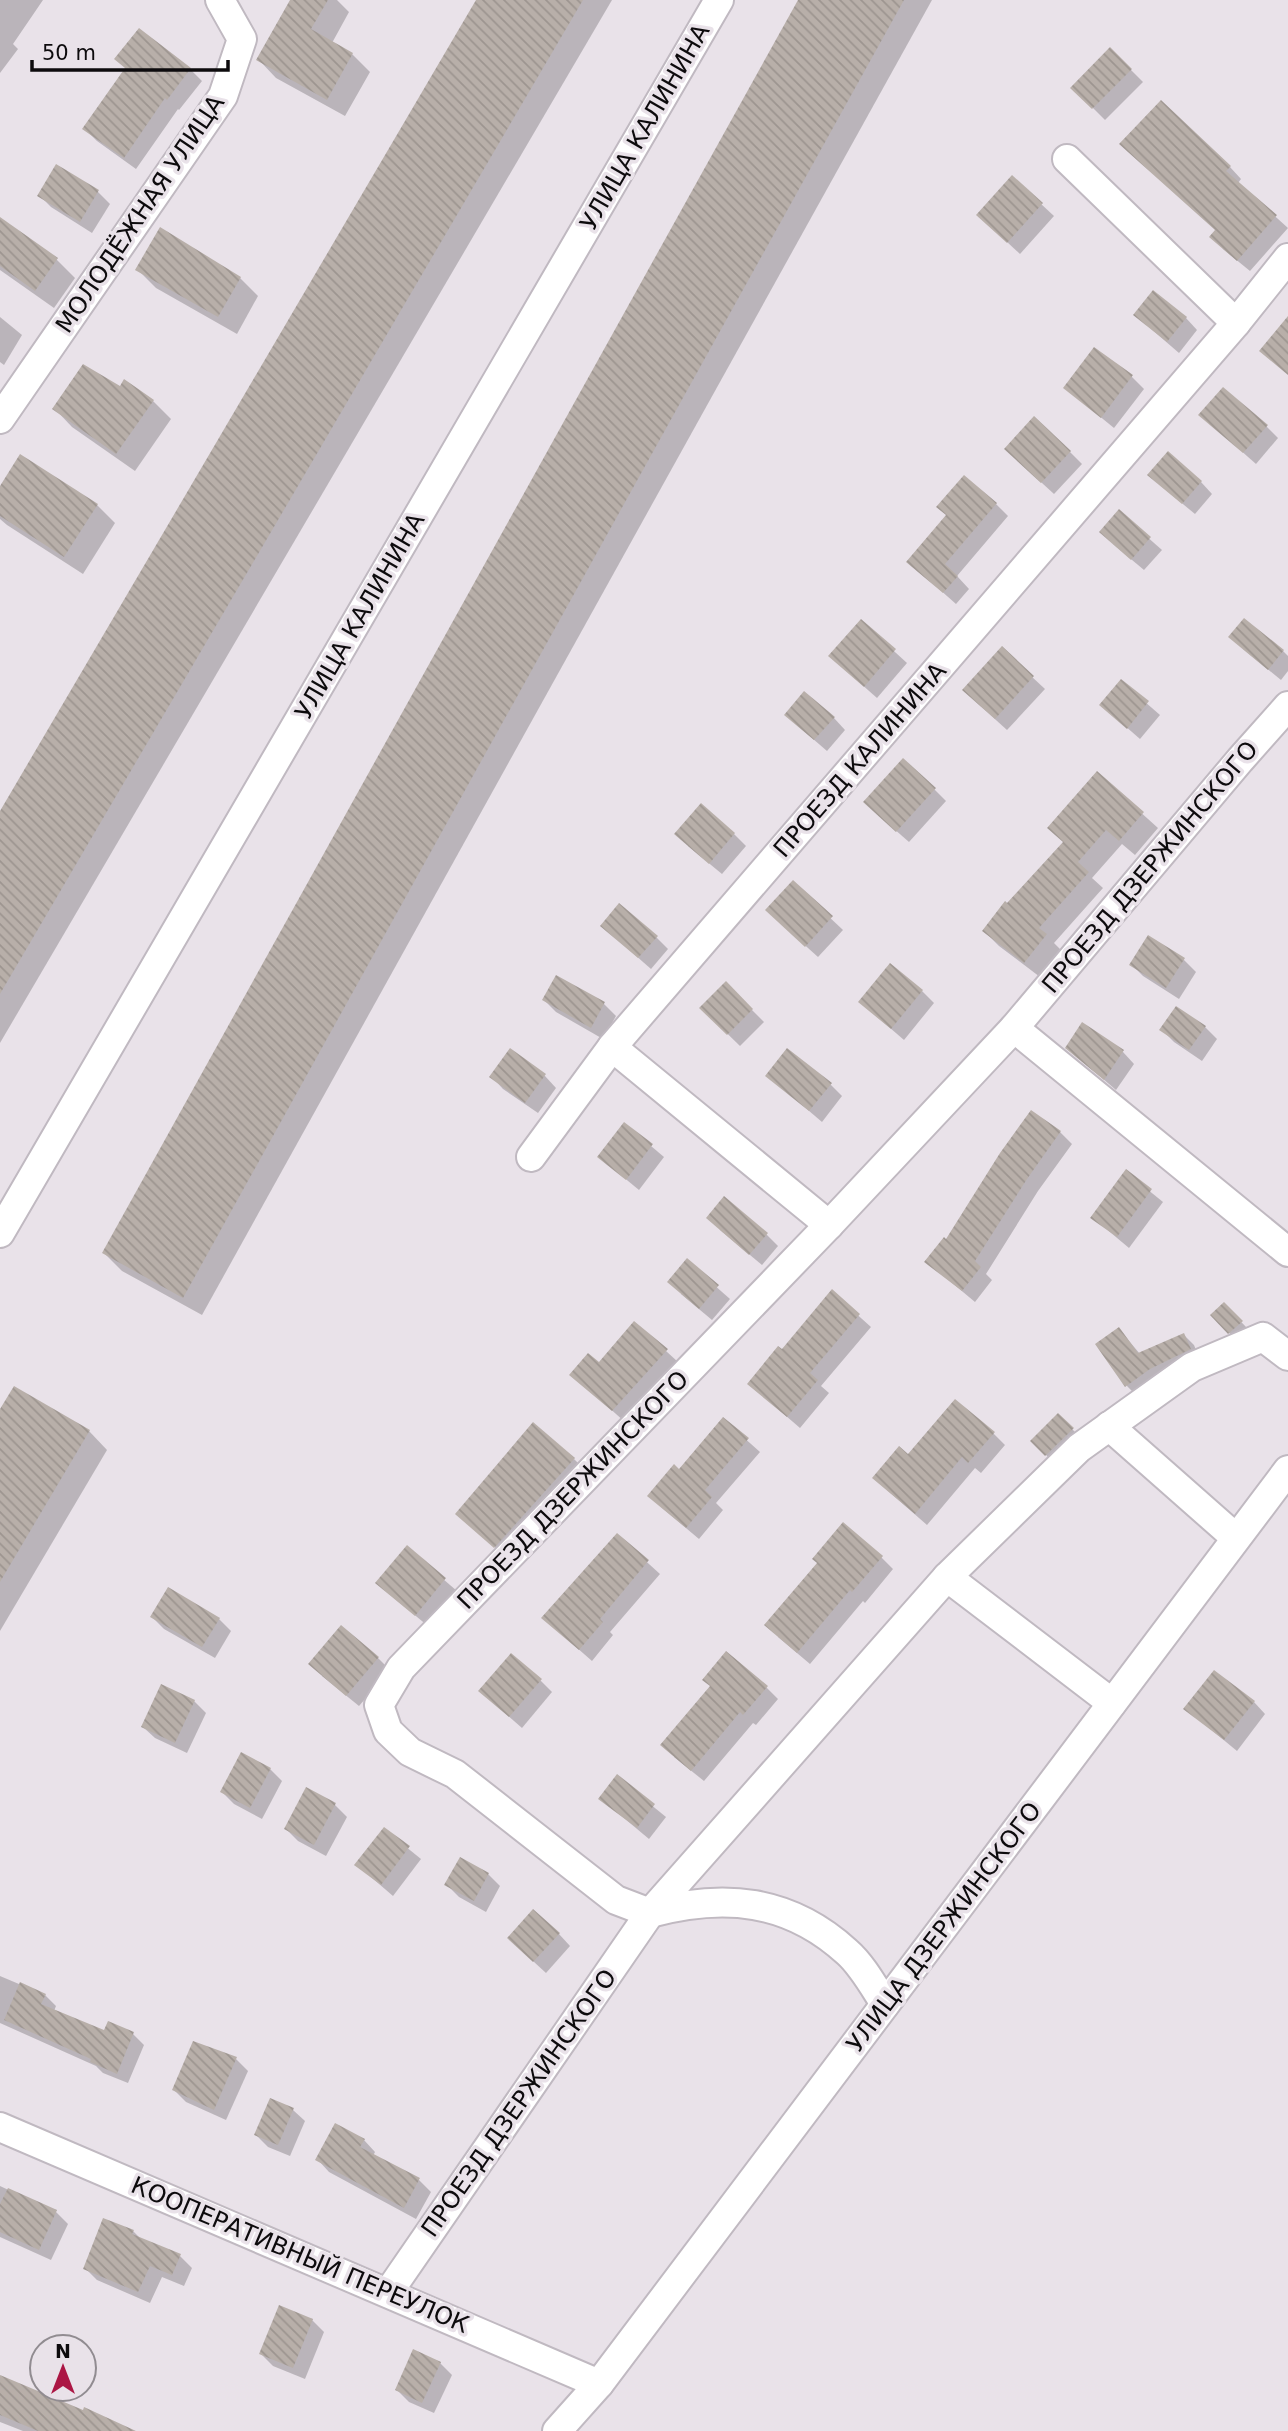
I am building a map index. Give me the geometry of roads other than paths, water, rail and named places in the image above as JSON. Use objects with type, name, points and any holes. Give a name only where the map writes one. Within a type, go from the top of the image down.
[{"type":"street","name":"МОЛОДЁЖНАЯ УЛИЦА","points":[[0,419],[223,96],[242,39],[220,0]]},
{"type":"street","name":"УЛИЦА КАЛИНИНА","points":[[0,1233],[719,0]]},
{"type":"street","points":[[1067,159],[1236,323]]},
{"type":"street","name":"ПРОЕЗД КАЛИНИНА","points":[[531,1157],[612,1047],[1236,323],[1288,258]]},
{"type":"street","name":"ПРОЕЗД ДЗЕРЖИНСКОГО","points":[[650,1913],[616,1900],[456,1774],[410,1752],[388,1731],[379,1705],[401,1668],[829,1225],[1014,1028],[1288,706]]},
{"type":"street","points":[[1014,1028],[1288,1252]]},
{"type":"street","points":[[612,1047],[829,1225]]},
{"type":"street","points":[[1112,1703],[947,1577],[1079,1448],[1192,1367],[1263,1336],[1288,1356]]},
{"type":"street","points":[[1109,1426],[1236,1538]]},
{"type":"street","name":"УЛИЦА ДЗЕРЖИНСКОГО","points":[[557,2431],[599,2384],[1288,1470]]},
{"type":"street","name":"ПРОЕЗД ДЗЕРЖИНСКОГО","points":[[388,2293],[650,1913],[947,1577]]},
{"type":"street","points":[[650,1913],[683,1904],[730,1902],[768,1906],[812,1924],[849,1953],[886,2004]]},
{"type":"street","name":"КООПЕРАТИВНЫЙ ПЕРЕУЛОК","points":[[0,2127],[599,2384]]}]
